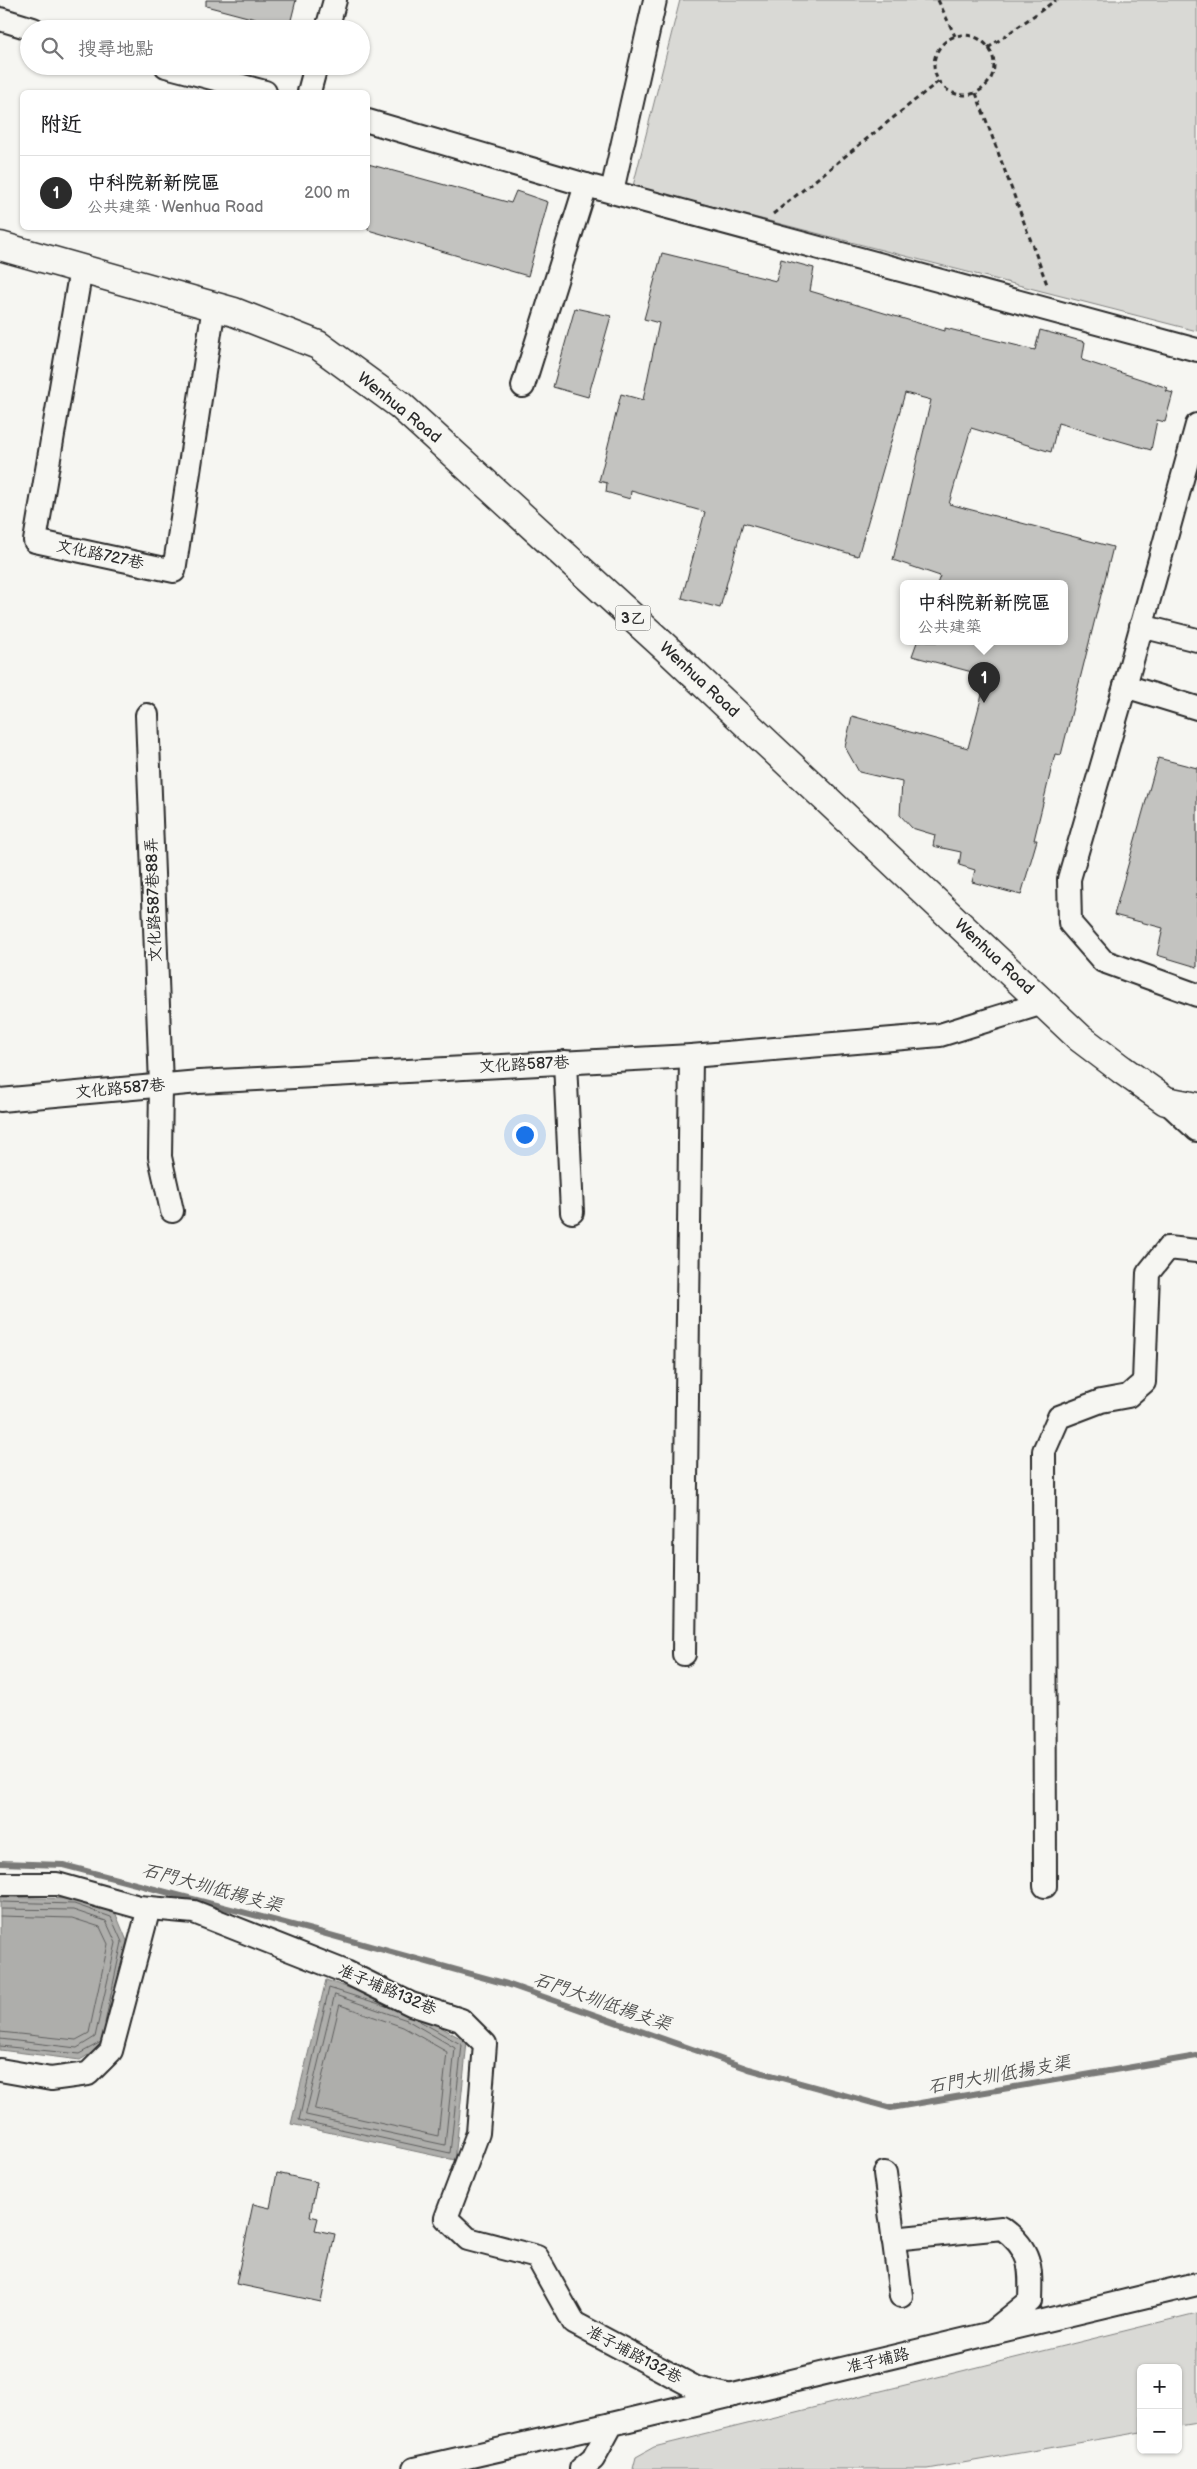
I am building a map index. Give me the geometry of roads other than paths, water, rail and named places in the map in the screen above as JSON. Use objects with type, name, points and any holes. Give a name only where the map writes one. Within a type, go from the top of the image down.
[{"type":"main road","name":"Wenhua Road","points":[[0,246],[214,306],[318,345],[400,405],[665,647],[1080,1038],[1121,1070],[1166,1100],[1197,1107]]},
{"type":"lane","points":[[329,20],[335,0]]},
{"type":"lane","points":[[612,191],[655,0]]},
{"type":"lane","points":[[0,19],[20,25]]},
{"type":"lane","points":[[188,75],[217,87],[246,90]]},
{"type":"lane","points":[[310,90],[314,75]]},
{"type":"lane","points":[[370,122],[586,185],[1197,350]]},
{"type":"lane","points":[[523,386],[586,185]]},
{"type":"lane","name":"文化路727巷","points":[[81,269],[34,541],[174,571],[214,306]]},
{"type":"lane","points":[[1197,424],[1125,686],[1069,879],[1070,923],[1103,961],[1197,996]]},
{"type":"lane","points":[[1141,626],[1197,640]]},
{"type":"lane","points":[[1125,686],[1197,708]]},
{"type":"lane","name":"文化路587巷88弄","points":[[147,714],[160,1085],[160,1157],[172,1211]]},
{"type":"lane","name":"文化路587巷","points":[[0,1100],[160,1085],[691,1056],[940,1035],[1043,1003]]},
{"type":"lane","points":[[684,1654],[691,1056]]},
{"type":"lane","points":[[565,1062],[572,1212]]},
{"type":"lane","points":[[1166,1100],[1197,1130]]},
{"type":"lane","points":[[1046,1886],[1044,1451],[1059,1417],[1102,1401],[1128,1396],[1144,1382],[1148,1273],[1168,1248],[1197,1251]]},
{"type":"lane","name":"准子埔路132巷","points":[[0,1884],[57,1884],[139,1907],[194,1912],[346,1972],[411,2004],[461,2020],[485,2044],[478,2132],[446,2218],[468,2238],[537,2257],[574,2324],[696,2388],[731,2396]]},
{"type":"lane","points":[[0,2070],[51,2079],[88,2074],[111,2050],[149,1908]]},
{"type":"lane","points":[[885,2173],[901,2296]]},
{"type":"lane","points":[[893,2238],[1002,2228],[1016,2238],[1031,2266],[1030,2301],[989,2335]]},
{"type":"lane","name":"准子埔路","points":[[414,2469],[731,2396],[1197,2284]]},
{"type":"lane","points":[[581,2469],[593,2459],[612,2424]]},
{"type":"water","points":[[0,1897],[75,1899],[115,1912],[127,1941],[106,2044],[80,2060],[0,2050]]},
{"type":"water","points":[[326,1980],[411,2010],[467,2042],[455,2160],[291,2124]]},
{"type":"waterway","name":"石門大圳低揚支渠","points":[[0,1863],[63,1865],[319,1932],[507,1984],[749,2069],[891,2108],[1197,2056]]},
{"type":"place","name":"中科院新新院區","points":[[984,703]]}]
